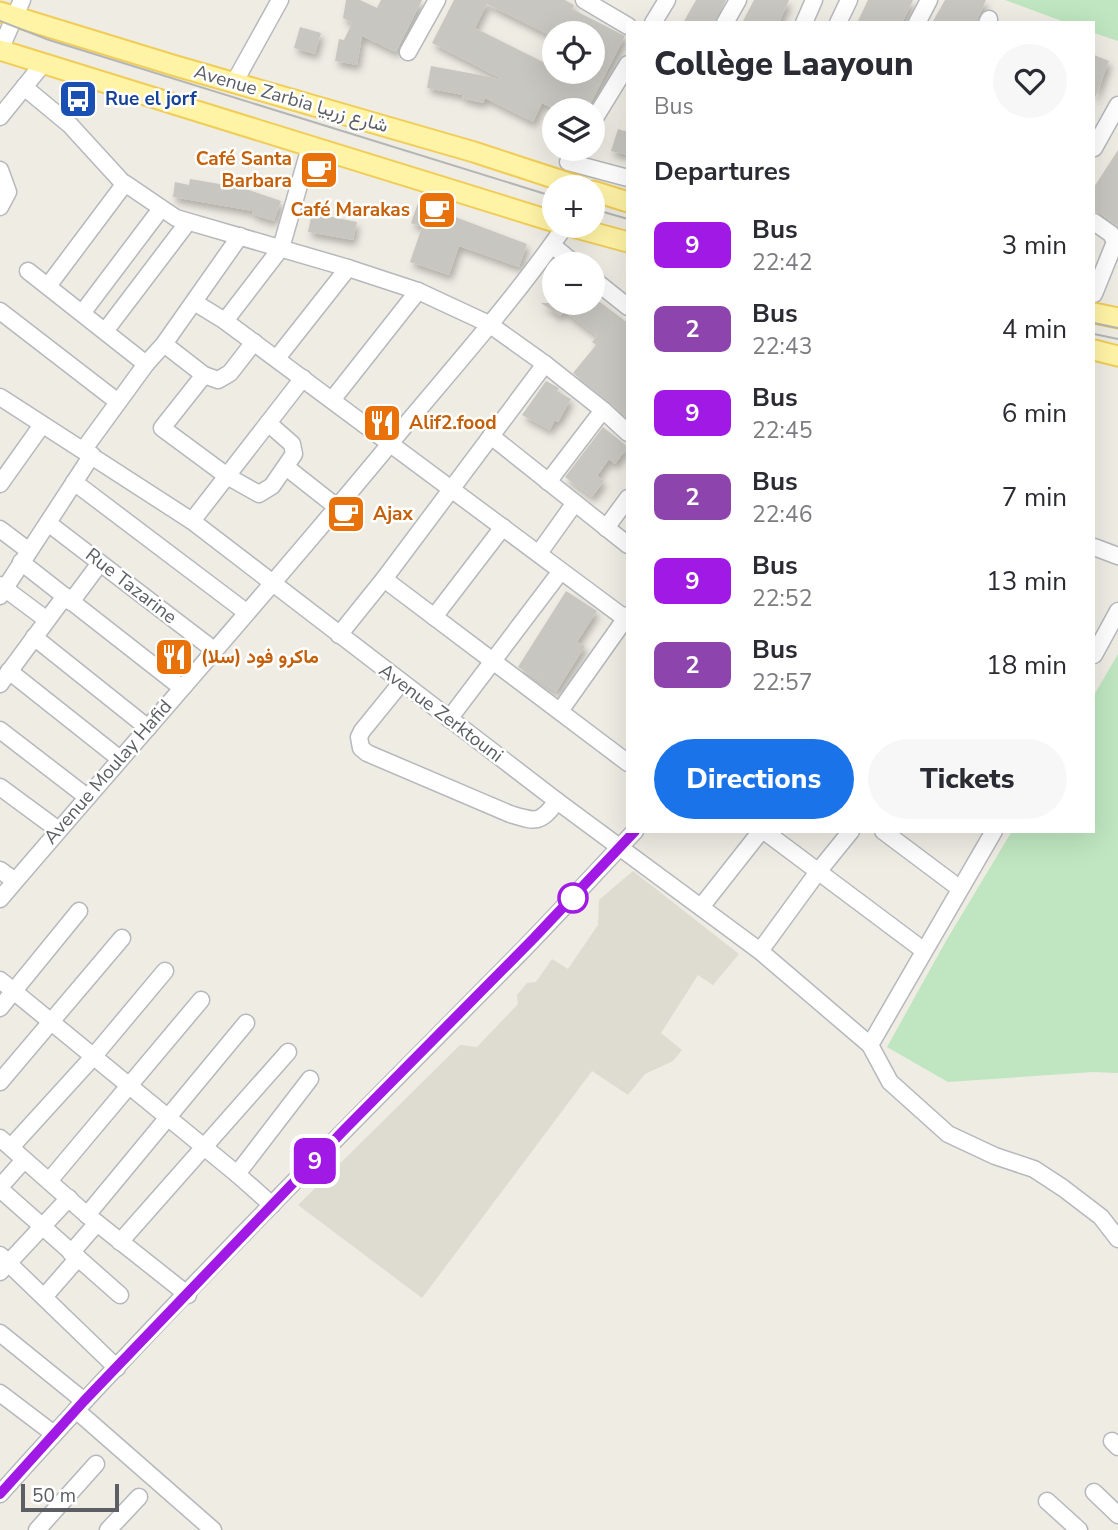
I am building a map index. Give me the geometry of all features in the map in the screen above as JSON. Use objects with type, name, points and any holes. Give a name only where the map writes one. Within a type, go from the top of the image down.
[{"type":"main road","name":"Avenue Zarbia شارع زربيا","points":[[12,9],[234,83],[543,175]]},
{"type":"main road","name":"Avenue Zarbia شارع زربيا","points":[[0,50],[542,218]]},
{"type":"main road","points":[[605,195],[626,201]]},
{"type":"main road","points":[[605,236],[626,241]]},
{"type":"main road","points":[[1095,313],[1118,318]]},
{"type":"main road","points":[[1095,350],[1118,356]]},
{"type":"street","points":[[234,83],[280,0]]},
{"type":"street","points":[[408,52],[437,0]]},
{"type":"street","points":[[584,0],[626,25]]},
{"type":"street","points":[[654,21],[667,0]]},
{"type":"street","points":[[726,21],[738,0]]},
{"type":"street","points":[[805,21],[814,0]]},
{"type":"street","points":[[839,21],[849,0]]},
{"type":"street","points":[[919,21],[929,0]]},
{"type":"street","points":[[0,50],[12,9]]},
{"type":"street","points":[[0,117],[42,65]]},
{"type":"street","points":[[605,101],[626,67]]},
{"type":"street","points":[[24,87],[70,125],[124,184],[160,210],[188,222],[418,291],[489,324],[545,364],[626,431]]},
{"type":"street","points":[[1095,145],[1107,112]]},
{"type":"street","points":[[225,321],[281,248],[310,147]]},
{"type":"street","points":[[587,161],[626,177]]},
{"type":"street","points":[[0,170],[8,192],[0,207]]},
{"type":"street","points":[[48,286],[124,184]]},
{"type":"street","points":[[83,312],[160,210]]},
{"type":"street","points":[[106,330],[188,222]]},
{"type":"street","points":[[1095,223],[1111,234],[1115,242],[1095,292]]},
{"type":"street","points":[[47,620],[2,590],[74,482],[118,401],[164,344],[240,236]]},
{"type":"street","name":"Avenue Moulay Hafid","points":[[0,899],[338,508],[558,238]]},
{"type":"street","points":[[552,246],[560,252]]},
{"type":"street","points":[[277,358],[348,268]]},
{"type":"street","points":[[29,271],[146,364]]},
{"type":"street","points":[[605,289],[626,305]]},
{"type":"street","points":[[332,400],[418,291]]},
{"type":"street","points":[[194,302],[277,358],[626,616]]},
{"type":"street","points":[[0,311],[118,401]]},
{"type":"street","points":[[164,344],[213,380],[224,378],[254,342]]},
{"type":"street","points":[[339,635],[545,364]]},
{"type":"street","points":[[204,375],[162,428],[254,493],[262,494],[272,486],[293,458],[293,447],[268,423]]},
{"type":"street","points":[[192,521],[303,378]]},
{"type":"street","name":"Avenue Zerktouni","points":[[0,397],[192,521],[557,801],[760,951],[870,1045]]},
{"type":"street","points":[[548,482],[603,410]]},
{"type":"street","points":[[0,484],[42,425]]},
{"type":"street","points":[[491,436],[626,543]]},
{"type":"street","points":[[286,467],[338,508]]},
{"type":"street","points":[[74,482],[246,612]]},
{"type":"street","points":[[606,528],[626,501]]},
{"type":"street","points":[[539,553],[574,504]]},
{"type":"street","name":"Rue Tazarine","points":[[48,523],[214,650]]},
{"type":"street","points":[[434,617],[503,527]]},
{"type":"street","points":[[0,529],[68,599],[182,688]]},
{"type":"street","points":[[1095,547],[1118,556]]},
{"type":"street","points":[[100,563],[47,620],[5,678],[120,759]]},
{"type":"street","points":[[449,719],[561,570]]},
{"type":"street","points":[[384,579],[560,711],[626,755]]},
{"type":"street","points":[[1095,652],[1118,611]]},
{"type":"street","points":[[560,711],[626,618]]},
{"type":"street","points":[[34,637],[148,728]]},
{"type":"street","points":[[401,682],[362,731],[359,737],[360,748],[510,814],[532,821],[546,816],[557,801]]},
{"type":"street","points":[[0,730],[87,797]]},
{"type":"street","points":[[0,787],[57,830]]},
{"type":"street","points":[[0,1494],[80,1405],[633,833]]},
{"type":"street","points":[[701,907],[760,833]]},
{"type":"street","points":[[765,833],[923,950]]},
{"type":"street","points":[[760,951],[849,833]]},
{"type":"street","points":[[886,833],[959,888]]},
{"type":"street","points":[[993,833],[870,1045],[890,1082],[948,1134],[995,1156],[1034,1169],[1101,1217],[1118,1239]]},
{"type":"street","points":[[0,870],[15,881]]},
{"type":"street","points":[[0,1007],[79,911]]},
{"type":"street","points":[[0,1082],[122,938]]},
{"type":"street","points":[[165,971],[93,1057],[5,1142],[92,1219],[188,1295]]},
{"type":"street","points":[[0,980],[237,1174],[272,1206]]},
{"type":"street","points":[[49,1181],[201,1000]]},
{"type":"street","points":[[44,1297],[74,1256],[92,1219],[166,1118],[246,1023]]},
{"type":"street","points":[[120,1242],[288,1052]]},
{"type":"street","points":[[237,1174],[310,1079]]},
{"type":"street","points":[[24,1160],[0,1188],[120,1296]]},
{"type":"street","points":[[69,1199],[43,1228],[3,1263],[44,1297],[117,1368]]},
{"type":"street","points":[[0,1333],[213,1530]]},
{"type":"street","points":[[0,1393],[54,1434]]},
{"type":"street","points":[[37,1530],[96,1464]]},
{"type":"street","points":[[1094,1492],[1118,1515]]},
{"type":"street","points":[[108,1530],[139,1497]]},
{"type":"street","points":[[1047,1501],[1079,1530]]},
{"type":"shaded area","points":[[633,871],[739,954],[713,985],[698,975],[661,1033],[682,1050],[673,1061],[645,1074],[628,1095],[592,1071],[422,1298],[298,1205],[460,1045],[477,1047],[518,1004],[517,995],[527,983],[536,982],[552,959],[568,969],[598,925],[599,900]]},
{"type":"green space","points":[[1005,0],[1118,0],[1118,41],[1095,33],[1095,21],[1062,21]]},
{"type":"green space","points":[[1118,654],[1118,1073],[1093,1072],[948,1082],[887,1047],[1011,833],[1095,833],[1095,693]]},
{"type":"building","points":[[346,0],[360,0],[377,8],[381,0],[422,0],[396,52],[362,36],[357,65],[335,61],[339,39],[344,40],[352,23],[343,18]]},
{"type":"building","points":[[454,0],[565,0],[574,5],[572,9],[596,21],[542,21],[542,32],[487,4],[475,28],[542,62],[542,84],[600,84],[593,98],[542,98],[533,122],[485,98],[483,103],[462,98],[463,95],[427,88],[431,66],[502,79],[432,43]]},
{"type":"building","points":[[696,0],[726,0],[716,21],[684,21]]},
{"type":"building","points":[[754,0],[789,0],[780,21],[743,21]]},
{"type":"building","points":[[868,0],[913,0],[903,21],[858,21]]},
{"type":"building","points":[[945,0],[986,0],[977,21],[933,21]]},
{"type":"building","points":[[605,26],[625,36],[605,75]]},
{"type":"building","points":[[300,27],[321,33],[315,54],[294,48]]},
{"type":"building","points":[[1095,55],[1109,61],[1095,98]]},
{"type":"building","points":[[618,129],[626,131],[626,155],[611,151]]},
{"type":"building","points":[[1118,150],[1118,226],[1095,212],[1095,185]]},
{"type":"building","points":[[190,179],[243,188],[281,201],[274,221],[252,214],[253,211],[173,197],[175,182],[189,185]]},
{"type":"building","points":[[418,203],[527,244],[519,267],[459,246],[449,275],[410,262],[422,227],[411,223]]},
{"type":"building","points":[[312,213],[357,222],[353,240],[308,232]]},
{"type":"building","points":[[605,306],[626,322],[626,416],[573,373],[596,345],[592,342],[597,336],[569,315],[605,315]]},
{"type":"building","points":[[546,381],[571,399],[558,422],[555,420],[550,430],[522,415]]},
{"type":"building","points":[[603,427],[626,445],[626,450],[615,464],[609,459],[597,476],[604,481],[592,497],[565,477]]},
{"type":"building","points":[[566,591],[597,611],[577,642],[585,646],[556,692],[518,667]]},
{"type":"tram line","points":[[0,21],[49,40],[542,193]]},
{"type":"tram line","points":[[605,212],[626,218]]},
{"type":"tram line","points":[[1095,323],[1118,328]]},
{"type":"tram line","points":[[1095,334],[1118,339]]},
{"type":"bus line","name":"9","points":[[0,1494],[84,1401],[633,833]]},
{"type":"place","name":"Rue el jorf","points":[[78,99]]},
{"type":"place","name":"Café Santa Barbara","points":[[319,170]]},
{"type":"place","name":"Café Marakas","points":[[437,210]]},
{"type":"place","name":"Alif2.food","points":[[382,423]]},
{"type":"place","name":"Ajax","points":[[346,514]]},
{"type":"place","name":"ماكرو فود (سلا)","points":[[174,657]]}]
